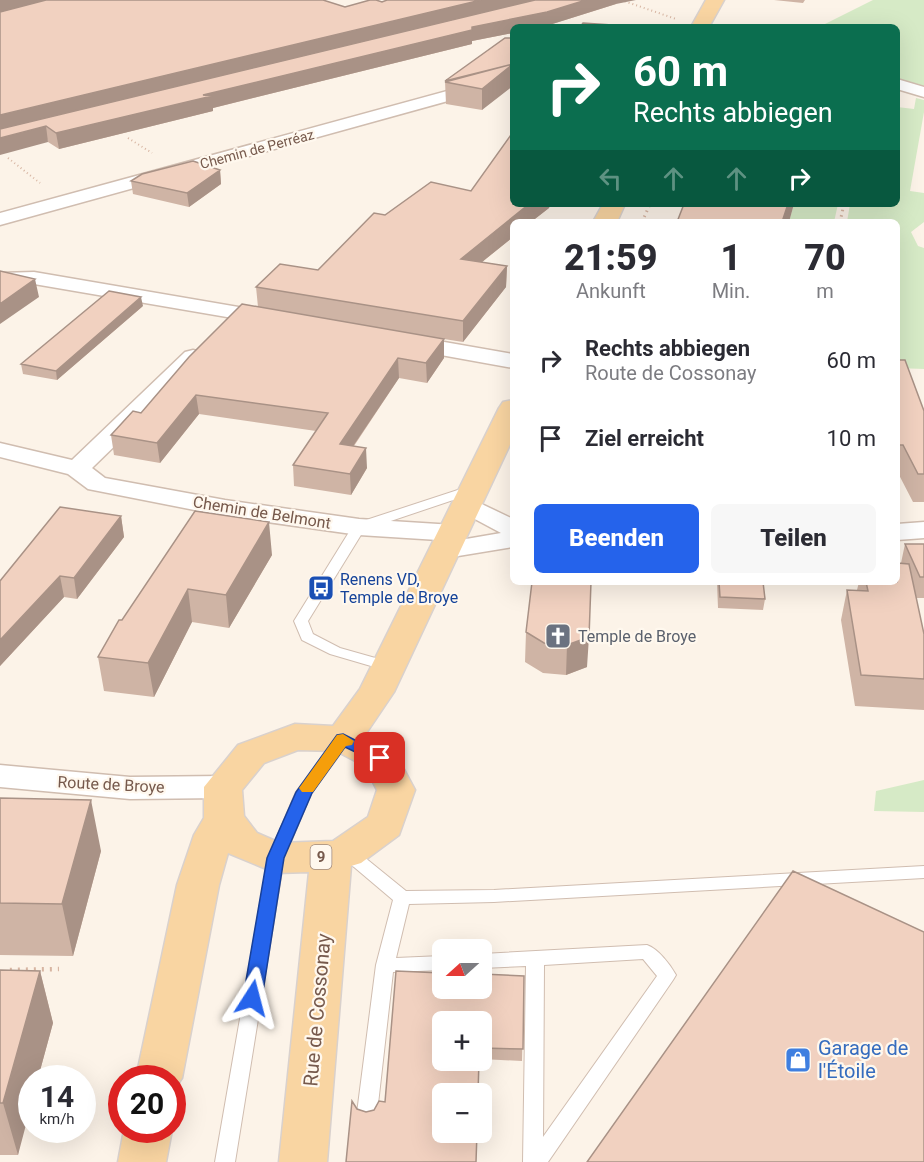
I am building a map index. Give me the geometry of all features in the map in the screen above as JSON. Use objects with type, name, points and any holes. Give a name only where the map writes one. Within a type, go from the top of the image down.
[{"type":"main road","points":[[702,24],[715,0]]},
{"type":"main road","points":[[343,739],[376,692],[510,414]]},
{"type":"main road","name":"9","points":[[162,1065],[198,885],[224,803],[251,754],[295,737],[343,739],[380,758],[396,790],[384,825],[339,855],[276,858],[243,843],[224,803]]},
{"type":"main road","name":"Rue de Cossonay","points":[[303,1162],[339,855]]},
{"type":"main road","points":[[142,1162],[146,1143]]},
{"type":"street","name":"Chemin de Perréaz","points":[[0,219],[510,79]]},
{"type":"street","points":[[900,85],[924,92]]},
{"type":"street","points":[[0,279],[34,278],[290,322]]},
{"type":"street","points":[[77,469],[238,313]]},
{"type":"street","points":[[391,340],[510,360]]},
{"type":"street","name":"Chemin de Belmont","points":[[0,450],[77,469],[97,484],[225,508],[359,527],[460,519]]},
{"type":"street","points":[[460,519],[510,528]]},
{"type":"street","points":[[460,519],[510,538]]},
{"type":"street","points":[[900,532],[924,530]]},
{"type":"street","name":"Route de Broye","points":[[0,776],[130,788],[224,803]]},
{"type":"lane","points":[[388,666],[335,651],[307,637],[301,621],[359,527],[460,519]]},
{"type":"lane","points":[[225,1162],[276,858],[304,792],[343,739]]},
{"type":"lane","points":[[339,855],[402,898],[494,896],[924,872]]},
{"type":"lane","points":[[367,1113],[385,965],[402,898]]},
{"type":"lane","points":[[492,961],[647,952],[667,975],[535,1162]]},
{"type":"lane","points":[[535,959],[535,1162]]},
{"type":"lane","points":[[385,965],[432,963]]},
{"type":"path","points":[[621,0],[678,20]]},
{"type":"path","points":[[8,158],[64,201]]},
{"type":"path","points":[[3,979],[6,970],[59,969]]},
{"type":"green space","points":[[873,0],[924,0],[924,87],[900,81],[900,24],[825,24]]},
{"type":"green space","points":[[916,98],[924,100],[924,112],[910,191],[924,193],[924,222],[911,232],[918,246],[924,248],[924,369],[900,368],[900,219],[848,219],[850,207],[900,207],[900,107],[914,109]]},
{"type":"green space","points":[[793,207],[837,207],[835,219],[790,219]]},
{"type":"green space","points":[[924,780],[924,812],[874,811],[876,791]]},
{"type":"building","points":[[46,0],[323,0],[345,7],[370,0],[382,2],[387,0],[481,0],[0,115],[0,12]]},
{"type":"building","points":[[535,0],[586,0],[547,12],[472,27],[472,30],[56,133],[46,126],[0,138],[0,129]]},
{"type":"building","points":[[505,38],[510,38],[510,65],[445,81]]},
{"type":"building","points":[[510,65],[482,89],[445,82]]},
{"type":"building","points":[[510,136],[510,207],[525,207],[461,259],[507,266],[463,321],[256,287],[280,264],[318,270],[374,213],[385,215],[431,182],[471,191]]},
{"type":"building","points":[[193,161],[220,170],[187,193],[131,181],[142,174]]},
{"type":"building","points":[[683,207],[787,207],[783,219],[678,219]]},
{"type":"building","points":[[0,271],[35,279],[0,304]]},
{"type":"building","points":[[109,291],[141,297],[56,371],[21,364]]},
{"type":"building","points":[[242,304],[444,339],[426,363],[398,358],[340,444],[366,448],[350,474],[293,465],[328,413],[196,395],[157,443],[111,435],[133,411],[141,413],[189,357]]},
{"type":"building","points":[[900,360],[905,360],[924,411],[924,474],[918,474],[903,445],[900,445]]},
{"type":"building","points":[[60,507],[121,516],[74,578],[60,576],[0,640],[0,581]]},
{"type":"building","points":[[195,511],[269,522],[226,595],[188,589],[148,663],[98,657],[119,620],[122,620]]},
{"type":"building","points":[[905,544],[924,544],[924,577],[920,577]]},
{"type":"building","points":[[900,563],[909,564],[924,634],[924,679],[861,675],[847,590],[868,591],[867,585],[900,585]]},
{"type":"building","points":[[532,585],[591,585],[589,637],[567,645],[544,643],[526,632]]},
{"type":"building","points":[[719,585],[763,585],[765,599],[720,597]]},
{"type":"building","points":[[0,798],[91,800],[62,904],[0,903]]},
{"type":"building","name":"Garage de l'Étoile","points":[[793,871],[924,932],[924,1162],[587,1162]]},
{"type":"building","points":[[0,970],[40,971],[3,1103],[0,1103]]},
{"type":"building","points":[[396,971],[432,973],[432,999],[492,999],[492,974],[524,976],[523,1049],[492,1048],[492,1011],[432,1011],[432,1071],[479,1071],[478,1083],[432,1083],[432,1143],[477,1143],[476,1162],[346,1162],[352,1101],[357,1109],[366,1112],[374,1110],[379,1101],[385,1102]]},
{"type":"slow traffic","points":[[307,788],[343,739],[346,741]]},
{"type":"place","name":"Renens VD, Temple de Broye","points":[[321,588]]},
{"type":"place","name":"Temple de Broye","points":[[558,636]]},
{"type":"place","name":"Garage de l'Étoile","points":[[798,1060]]},
{"type":"route","points":[[252,998],[276,858],[304,792],[343,739],[380,758]]}]
